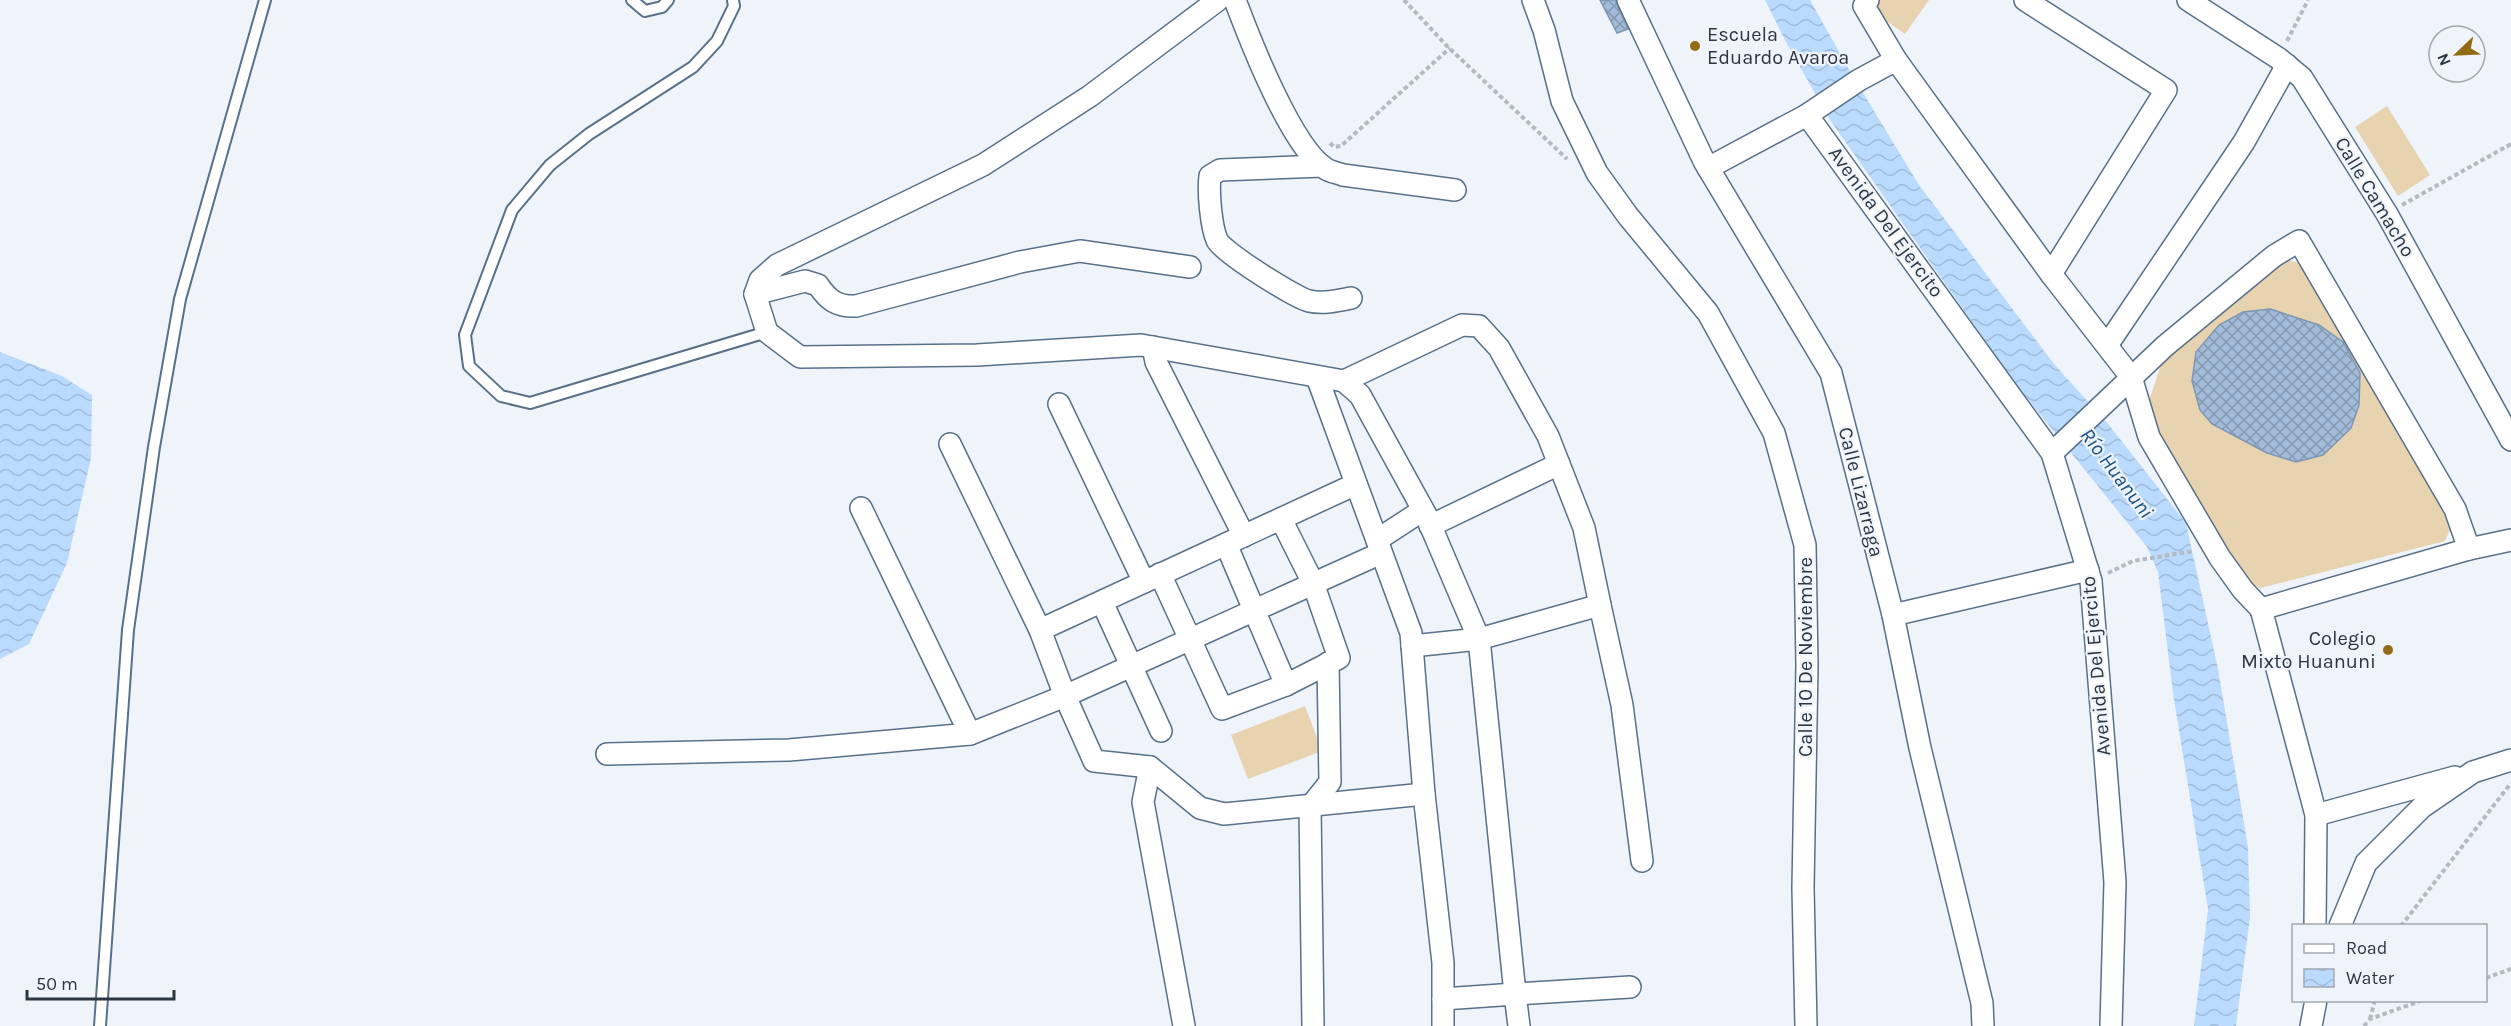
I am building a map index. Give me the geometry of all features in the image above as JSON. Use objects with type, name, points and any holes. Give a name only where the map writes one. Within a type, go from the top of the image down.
[{"type":"street","points":[[1218,0],[1090,96],[983,165],[777,265],[760,280],[755,294],[767,332],[800,357],[977,355],[1141,345],[1344,381],[1360,395],[1427,518],[1479,639],[1519,1026]]},
{"type":"street","points":[[1235,0],[1255,52],[1289,120],[1308,152],[1326,170],[1344,175],[1455,190]]},
{"type":"street","name":"Calle 10 De Noviembre","points":[[1533,0],[1544,30],[1562,101],[1597,172],[1628,216],[1708,313],[1774,433],[1805,545],[1808,666],[1803,888],[1806,1026]]},
{"type":"street","name":"Calle Lizarraga","points":[[1628,0],[1708,168],[1831,373],[1893,615],[1920,748],[1982,1003],[1983,1026]]},
{"type":"street","points":[[1868,0],[1864,6],[1896,60],[2051,274],[2108,344],[2131,377],[2150,437],[2220,558],[2243,590],[2261,609],[2316,815],[2315,924]]},
{"type":"street","points":[[2025,0],[2166,90],[2051,274]]},
{"type":"street","name":"Calle Camacho","points":[[2188,0],[2283,62],[2302,78],[2387,214],[2511,440]]},
{"type":"street","points":[[1708,168],[1813,111],[1859,80],[1896,60]]},
{"type":"street","points":[[2108,344],[2244,142],[2283,62]]},
{"type":"street","name":"Avenida Del Ejercito","points":[[1813,111],[2057,448],[2090,575],[2115,882],[2111,1026]]},
{"type":"street","points":[[1322,166],[1220,170],[1210,176],[1208,188],[1218,242],[1234,258],[1307,301],[1326,303],[1351,298]]},
{"type":"street","points":[[2057,448],[2131,377],[2274,256],[2299,241],[2455,509],[2469,549]]},
{"type":"street","points":[[755,294],[805,281],[818,285],[827,298],[843,306],[856,306],[1020,262],[1080,252],[1190,267]]},
{"type":"street","points":[[1344,381],[1462,326],[1479,326],[1499,348],[1548,436],[1584,528],[1622,705],[1642,861]]},
{"type":"street","points":[[1153,347],[1156,362],[1235,540],[1253,610],[1286,685]]},
{"type":"street","points":[[1317,377],[1411,633],[1424,794],[1443,963],[1443,1026]]},
{"type":"street","points":[[1059,404],[1152,578],[1190,639],[1222,709],[1286,685],[1339,658],[1313,583],[1281,519]]},
{"type":"street","points":[[950,444],[1040,630],[1065,696],[1094,761],[1150,767],[1200,808],[1224,814],[1424,794]]},
{"type":"street","points":[[607,754],[789,750],[970,734],[1065,696],[1313,583],[1427,518],[1558,464]]},
{"type":"street","points":[[1040,630],[1356,484]]},
{"type":"street","points":[[861,508],[970,734]]},
{"type":"street","points":[[2261,609],[2469,549],[2511,540]]},
{"type":"street","points":[[1893,615],[2090,575]]},
{"type":"street","points":[[1102,602],[1161,731]]},
{"type":"street","points":[[1412,646],[1479,639],[1600,605]]},
{"type":"street","points":[[1313,1026],[1310,807],[1330,782],[1329,663]]},
{"type":"street","points":[[2316,815],[2511,760]]},
{"type":"street","points":[[1150,767],[1143,802],[1184,1026]]},
{"type":"street","points":[[2341,924],[2366,863],[2422,807],[2473,772]]},
{"type":"street","points":[[1443,999],[1630,987]]},
{"type":"street","points":[[2311,1026],[2316,1002]]},
{"type":"lane","points":[[100,1026],[128,630],[154,447],[180,299],[265,0]]},
{"type":"lane","points":[[632,0],[645,10],[662,7],[668,0]]},
{"type":"lane","points":[[733,0],[734,6],[717,41],[693,67],[589,134],[550,165],[512,210],[465,335],[469,366],[501,396],[530,403],[767,332]]},
{"type":"path","points":[[1404,0],[1450,48],[1568,160]]},
{"type":"path","points":[[2283,62],[2308,0]]},
{"type":"path","points":[[1325,138],[1334,147],[1341,146],[1450,48]]},
{"type":"path","points":[[2387,214],[2511,144]]},
{"type":"path","points":[[2090,575],[2133,561],[2192,550]]},
{"type":"path","points":[[2403,924],[2511,783]]},
{"type":"path","points":[[2487,978],[2511,969]]},
{"type":"path","points":[[2364,1026],[2370,1019],[2374,1002]]},
{"type":"path","points":[[2370,1019],[2417,1002]]},
{"type":"shaded area","points":[[1880,0],[1929,0],[1905,34],[1872,11]]},
{"type":"shaded area","points":[[2387,106],[2430,175],[2398,196],[2355,127]]},
{"type":"shaded area","points":[[2280,259],[2301,263],[2452,525],[2445,541],[2261,588],[2240,580],[2145,413],[2165,353]]},
{"type":"shaded area","points":[[1305,706],[1322,751],[1248,779],[1231,735]]},
{"type":"water","name":"Río Huanuni","points":[[1765,0],[1810,0],[1919,185],[2054,364],[2109,425],[2186,523],[2218,669],[2248,847],[2250,917],[2236,1026],[2194,1026],[2208,909],[2173,693],[2158,572],[2147,547],[2018,387],[1830,120]]},
{"type":"water","points":[[0,352],[62,376],[92,395],[91,458],[67,563],[29,644],[0,659]]},
{"type":"building","points":[[1600,0],[1615,0],[1628,29],[1617,33]]},
{"type":"building","points":[[2270,309],[2319,325],[2343,342],[2360,373],[2359,405],[2351,428],[2323,455],[2296,462],[2267,453],[2212,424],[2200,410],[2192,381],[2196,352],[2219,325],[2243,312]]},
{"type":"place","name":"Escuela Eduardo Avaroa","points":[[1695,46]]},
{"type":"place","name":"Colegio Mixto Huanuni","points":[[2388,650]]}]
